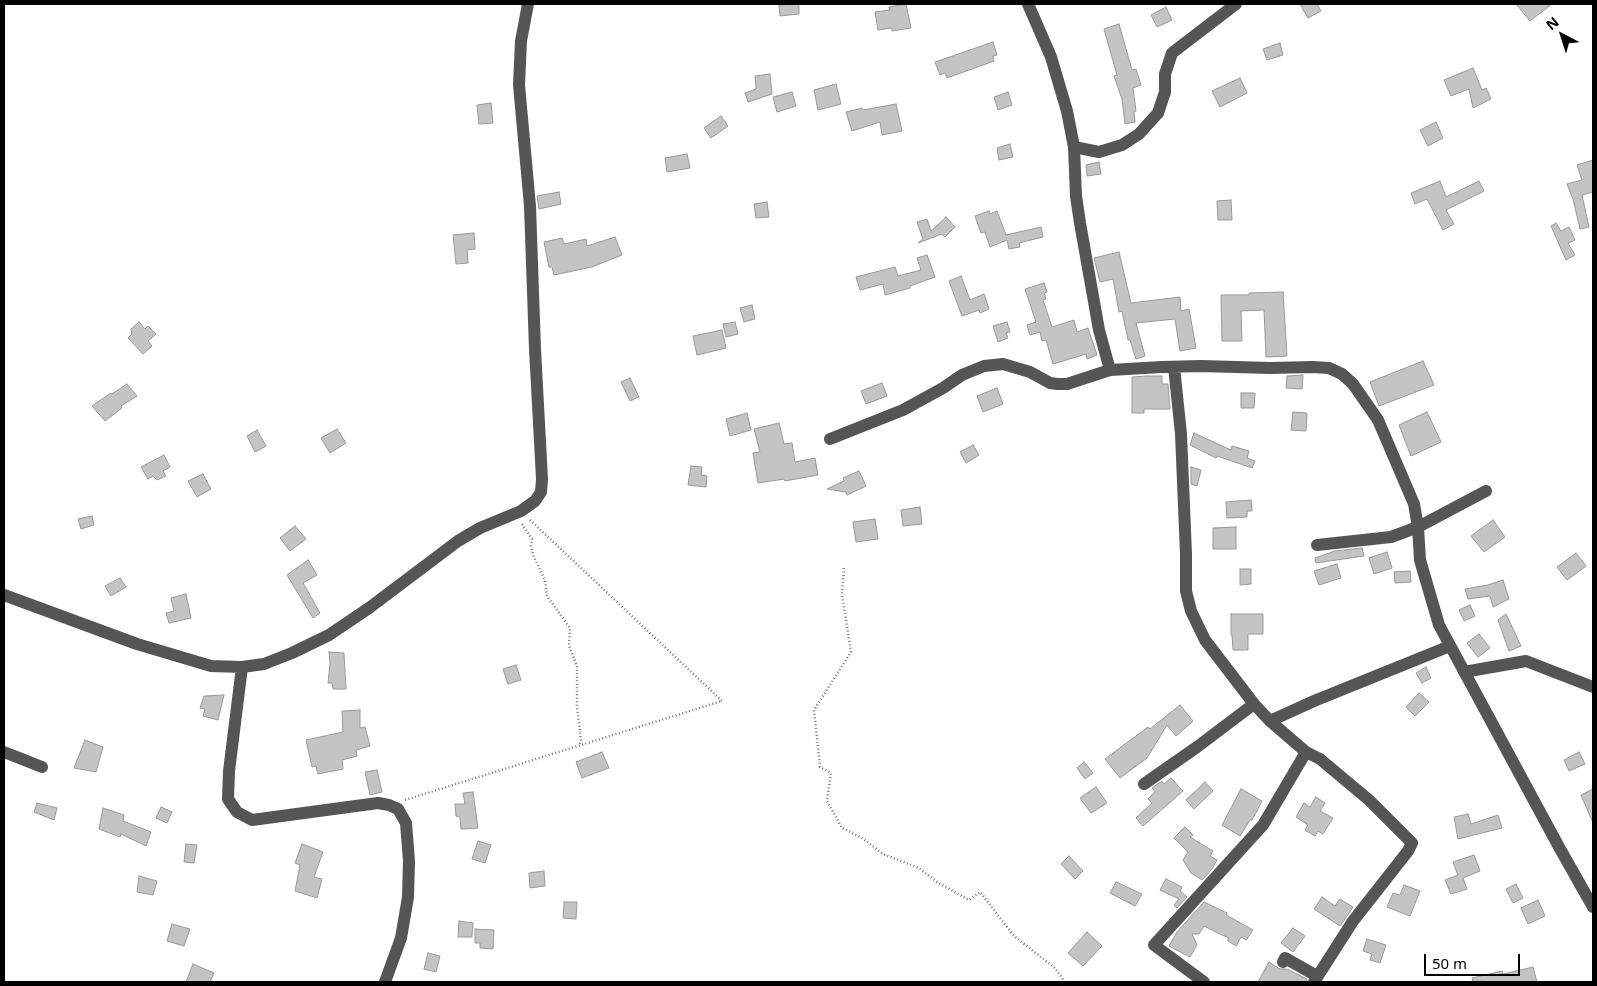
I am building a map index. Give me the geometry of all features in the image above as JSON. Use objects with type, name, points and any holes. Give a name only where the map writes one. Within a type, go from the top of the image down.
[{"type":"street","points":[[4,595],[137,644],[211,666],[242,666],[271,661],[329,635],[369,608],[458,541],[480,528],[521,511],[535,501],[541,492],[542,479],[530,206],[519,85],[521,42],[528,4]]},
{"type":"street","points":[[1028,4],[1038,23],[1051,57],[1067,111],[1074,147],[1076,196],[1080,223],[1099,330],[1110,370]]},
{"type":"street","points":[[1074,147],[1099,152],[1122,145],[1139,134],[1158,114],[1166,92],[1165,74],[1172,53],[1236,4]]},
{"type":"street","points":[[830,439],[903,410],[943,388],[962,374],[984,366],[1004,364],[1030,372],[1050,383],[1057,384],[1067,384],[1110,370],[1174,367],[1313,367],[1329,368],[1342,374],[1353,384],[1378,420],[1414,504],[1418,527],[1420,560],[1439,625],[1593,907]]},
{"type":"street","points":[[1174,367],[1181,434],[1186,591],[1191,611],[1205,640],[1254,704],[1270,721],[1306,752],[1320,759],[1369,800],[1412,843],[1408,851],[1353,921],[1316,979],[1285,958],[1283,962]]},
{"type":"street","points":[[1317,545],[1391,537],[1418,527],[1486,492]]},
{"type":"street","points":[[1270,721],[1314,701],[1450,646]]},
{"type":"street","points":[[1464,672],[1526,661],[1593,687]]},
{"type":"street","points":[[242,666],[229,771],[228,799],[237,812],[252,820],[378,803],[398,809],[406,823],[409,861],[408,888],[401,938],[385,982]]},
{"type":"street","points":[[1144,784],[1254,704]]},
{"type":"street","points":[[4,752],[42,767]]},
{"type":"street","points":[[1204,982],[1154,945],[1263,825],[1306,752]]},
{"type":"path","points":[[521,511],[519,520],[532,538],[533,555],[545,580],[547,596],[570,628],[569,646],[577,666],[580,746]]},
{"type":"path","points":[[389,805],[722,701],[521,511]]},
{"type":"path","points":[[844,568],[842,594],[851,652],[814,710],[820,767],[831,773],[827,801],[842,828],[862,838],[883,854],[919,868],[937,882],[969,900],[980,892],[1014,936],[1056,968],[1065,982]]},
{"type":"building","points":[[799,4],[799,14],[780,16],[779,5]]},
{"type":"building","points":[[906,4],[911,28],[892,31],[892,28],[878,30],[875,12],[890,10],[889,7]]},
{"type":"building","points":[[1300,4],[1317,4],[1321,11],[1308,18]]},
{"type":"building","points":[[1516,4],[1552,4],[1530,21]]},
{"type":"building","points":[[1166,7],[1172,20],[1157,27],[1151,15]]},
{"type":"building","points":[[1119,24],[1132,70],[1136,69],[1141,85],[1133,88],[1136,111],[1134,112],[1135,122],[1125,124],[1122,99],[1114,76],[1117,75],[1104,29]]},
{"type":"building","points":[[993,42],[997,55],[993,56],[994,61],[947,78],[945,73],[940,75],[935,62]]},
{"type":"building","points":[[1280,43],[1283,55],[1267,60],[1263,49]]},
{"type":"building","points":[[1473,68],[1482,90],[1486,88],[1491,99],[1473,108],[1469,89],[1451,96],[1444,80]]},
{"type":"building","points":[[770,74],[772,94],[748,102],[745,93],[756,89],[755,76]]},
{"type":"building","points":[[1240,78],[1247,93],[1220,107],[1212,91]]},
{"type":"building","points":[[836,84],[841,104],[818,110],[814,90]]},
{"type":"building","points":[[792,92],[796,106],[777,112],[773,97]]},
{"type":"building","points":[[1008,92],[1012,105],[998,110],[994,97]]},
{"type":"building","points":[[491,103],[493,123],[479,124],[477,105]]},
{"type":"building","points":[[896,104],[902,131],[882,135],[880,122],[852,131],[846,112]]},
{"type":"building","points":[[721,116],[728,126],[711,138],[704,128]]},
{"type":"building","points":[[1436,122],[1443,138],[1428,146],[1420,130]]},
{"type":"building","points":[[1010,144],[1013,157],[999,160],[997,148]]},
{"type":"building","points":[[687,154],[690,168],[667,172],[665,158]]},
{"type":"building","points":[[1593,160],[1593,192],[1582,195],[1589,227],[1580,229],[1573,199],[1567,184],[1582,180],[1577,165]]},
{"type":"building","points":[[1099,162],[1101,174],[1087,176],[1086,165]]},
{"type":"building","points":[[1440,181],[1446,197],[1479,181],[1484,191],[1446,210],[1454,224],[1443,230],[1427,199],[1415,204],[1411,193]]},
{"type":"building","points":[[559,192],[561,204],[539,209],[537,196]]},
{"type":"building","points":[[1231,200],[1232,220],[1218,220],[1217,201]]},
{"type":"building","points":[[767,202],[769,217],[756,218],[754,204]]},
{"type":"building","points":[[989,211],[990,214],[997,211],[1006,235],[1041,227],[1043,237],[1019,243],[1020,247],[1009,249],[1007,240],[990,247],[985,232],[981,233],[975,216]]},
{"type":"building","points":[[946,217],[955,227],[945,237],[942,234],[918,243],[923,239],[917,222],[927,219],[931,231]]},
{"type":"building","points":[[1556,223],[1561,231],[1569,227],[1575,240],[1568,243],[1575,255],[1566,260],[1551,226]]},
{"type":"building","points":[[474,233],[475,249],[467,250],[468,263],[456,264],[453,235]]},
{"type":"building","points":[[615,237],[622,255],[592,267],[554,275],[552,267],[549,267],[544,242],[562,238],[564,244],[586,239],[587,246]]},
{"type":"building","points":[[1119,252],[1131,303],[1180,297],[1181,311],[1189,309],[1196,348],[1180,351],[1175,319],[1136,323],[1145,356],[1136,359],[1130,340],[1128,340],[1122,311],[1119,312],[1113,279],[1100,282],[1094,258]]},
{"type":"building","points":[[927,255],[935,277],[910,286],[910,288],[885,295],[883,284],[860,290],[856,277],[895,267],[898,276],[921,270],[917,258]]},
{"type":"building","points":[[961,276],[970,300],[984,294],[989,309],[980,313],[979,310],[962,316],[949,281]]},
{"type":"building","points":[[1044,283],[1047,292],[1044,293],[1046,299],[1043,300],[1052,327],[1074,320],[1077,332],[1088,328],[1097,355],[1087,359],[1086,354],[1053,364],[1046,340],[1042,341],[1040,332],[1030,335],[1027,325],[1036,322],[1025,289]]},
{"type":"building","points":[[1283,292],[1287,356],[1266,357],[1264,310],[1241,311],[1242,341],[1222,341],[1221,295]]},
{"type":"building","points":[[752,305],[755,319],[744,322],[740,308]]},
{"type":"building","points":[[139,322],[145,329],[148,326],[156,334],[148,341],[152,346],[143,354],[128,338],[132,334],[131,329]]},
{"type":"building","points":[[735,322],[738,334],[726,337],[723,324]]},
{"type":"building","points":[[1007,322],[1010,332],[1006,333],[1008,338],[998,342],[993,326]]},
{"type":"building","points":[[722,330],[726,348],[697,355],[693,336]]},
{"type":"building","points":[[1423,361],[1434,385],[1379,406],[1370,382]]},
{"type":"building","points":[[1303,375],[1302,389],[1286,388],[1287,376]]},
{"type":"building","points":[[1162,376],[1162,384],[1168,384],[1170,409],[1144,409],[1144,413],[1132,413],[1132,377]]},
{"type":"building","points":[[630,378],[639,397],[630,401],[621,382]]},
{"type":"building","points":[[882,383],[887,396],[866,404],[861,391]]},
{"type":"building","points":[[127,384],[137,396],[121,406],[122,408],[105,421],[92,406]]},
{"type":"building","points":[[997,388],[1003,404],[983,412],[977,396]]},
{"type":"building","points":[[1241,393],[1255,393],[1254,408],[1241,408]]},
{"type":"building","points":[[1293,412],[1307,413],[1306,431],[1291,430]]},
{"type":"building","points":[[1427,412],[1441,442],[1411,456],[1399,425]]},
{"type":"building","points":[[747,413],[751,430],[730,436],[726,419]]},
{"type":"building","points":[[779,423],[784,444],[792,443],[795,462],[815,458],[818,475],[785,481],[784,479],[758,483],[753,453],[760,452],[754,429]]},
{"type":"building","points":[[337,429],[346,443],[330,453],[321,438]]},
{"type":"building","points":[[257,430],[266,446],[255,452],[247,436]]},
{"type":"building","points":[[1194,433],[1231,450],[1232,446],[1249,451],[1247,458],[1255,461],[1252,468],[1217,456],[1216,458],[1190,445]]},
{"type":"building","points":[[973,445],[979,455],[966,463],[960,452]]},
{"type":"building","points":[[164,455],[170,467],[163,471],[166,476],[157,480],[153,476],[148,479],[141,467]]},
{"type":"building","points":[[691,466],[702,467],[701,475],[707,476],[706,487],[688,485]]},
{"type":"building","points":[[1191,467],[1201,470],[1197,486],[1191,484]]},
{"type":"building","points":[[859,471],[866,486],[847,495],[846,492],[827,489],[844,481],[843,478]]},
{"type":"building","points":[[203,474],[211,489],[197,497],[188,481]]},
{"type":"building","points":[[1251,500],[1252,511],[1247,511],[1247,517],[1227,518],[1226,502]]},
{"type":"building","points":[[920,507],[922,524],[903,526],[901,510]]},
{"type":"building","points":[[92,516],[94,525],[81,529],[78,519]]},
{"type":"building","points":[[875,519],[878,539],[856,542],[853,522]]},
{"type":"building","points":[[1493,520],[1505,537],[1484,552],[1471,536]]},
{"type":"building","points":[[295,526],[306,539],[290,551],[280,538]]},
{"type":"building","points":[[1236,527],[1236,549],[1213,549],[1213,528]]},
{"type":"building","points":[[1362,548],[1364,556],[1316,563],[1315,558],[1335,551]]},
{"type":"building","points":[[1387,552],[1392,568],[1374,574],[1369,558]]},
{"type":"building","points":[[1576,553],[1586,566],[1567,580],[1557,567]]},
{"type":"building","points":[[308,560],[317,575],[303,583],[320,613],[313,618],[287,575]]},
{"type":"building","points":[[1337,564],[1341,578],[1319,585],[1314,571]]},
{"type":"building","points":[[1240,569],[1251,569],[1251,584],[1240,585]]},
{"type":"building","points":[[1410,571],[1411,582],[1395,583],[1394,572]]},
{"type":"building","points":[[120,578],[126,587],[111,596],[105,586]]},
{"type":"building","points":[[1503,580],[1509,599],[1493,607],[1490,596],[1468,599],[1465,589]]},
{"type":"building","points":[[186,594],[191,618],[169,623],[166,613],[174,611],[171,598]]},
{"type":"building","points":[[1470,605],[1475,616],[1464,621],[1459,610]]},
{"type":"building","points":[[1231,614],[1263,614],[1263,634],[1248,634],[1248,650],[1233,650]]},
{"type":"building","points":[[1506,614],[1521,646],[1509,651],[1498,620]]},
{"type":"building","points":[[1479,634],[1490,648],[1478,657],[1467,643]]},
{"type":"building","points":[[329,652],[344,653],[346,689],[333,689],[332,683],[328,683]]},
{"type":"building","points":[[516,665],[521,680],[508,684],[503,669]]},
{"type":"building","points":[[1426,667],[1431,678],[1422,683],[1416,673]]},
{"type":"building","points":[[1419,693],[1429,702],[1415,716],[1406,707]]},
{"type":"building","points":[[224,695],[218,720],[203,716],[205,709],[200,708],[204,696]]},
{"type":"building","points":[[1180,705],[1193,721],[1176,736],[1167,725],[1147,758],[1120,778],[1105,759],[1148,727],[1150,729]]},
{"type":"building","points":[[360,710],[360,728],[365,727],[370,746],[356,750],[357,756],[342,760],[343,769],[318,774],[316,766],[312,767],[306,740],[343,732],[342,711]]},
{"type":"building","points":[[85,740],[103,747],[96,772],[74,768]]},
{"type":"building","points":[[602,752],[609,768],[582,778],[576,762]]},
{"type":"building","points":[[1579,752],[1585,764],[1569,771],[1564,760]]},
{"type":"building","points":[[1084,762],[1093,773],[1085,779],[1077,768]]},
{"type":"building","points":[[377,770],[382,792],[370,795],[365,772]]},
{"type":"building","points":[[1171,778],[1183,791],[1143,826],[1136,818],[1152,803],[1148,799],[1155,792],[1152,788],[1162,781],[1164,784]]},
{"type":"building","points":[[1205,782],[1213,791],[1194,809],[1186,800]]},
{"type":"building","points":[[1096,787],[1107,803],[1091,813],[1080,798]]},
{"type":"building","points":[[1241,789],[1262,801],[1252,820],[1250,820],[1240,836],[1222,825]]},
{"type":"building","points":[[1593,789],[1593,823],[1581,795]]},
{"type":"building","points":[[473,792],[478,828],[461,829],[460,817],[456,816],[455,804],[465,804],[463,793]]},
{"type":"building","points":[[1316,797],[1325,803],[1320,811],[1333,818],[1323,834],[1318,831],[1315,836],[1305,830],[1308,825],[1296,817],[1304,803],[1310,807]]},
{"type":"building","points":[[37,803],[57,808],[54,820],[34,812]]},
{"type":"building","points":[[161,807],[172,812],[167,823],[156,818]]},
{"type":"building","points":[[103,808],[124,815],[123,821],[151,832],[146,846],[121,834],[120,837],[99,829]]},
{"type":"building","points":[[1468,814],[1471,824],[1498,815],[1502,828],[1458,839],[1454,817]]},
{"type":"building","points":[[1185,827],[1193,835],[1190,837],[1213,851],[1210,856],[1217,860],[1202,880],[1191,873],[1183,860],[1188,852],[1174,838]]},
{"type":"building","points":[[478,841],[491,845],[485,863],[472,859]]},
{"type":"building","points":[[186,844],[197,845],[194,863],[184,862]]},
{"type":"building","points":[[302,844],[323,852],[314,877],[322,879],[317,898],[295,891],[300,865],[295,863]]},
{"type":"building","points":[[1474,855],[1480,871],[1463,878],[1467,889],[1451,894],[1445,880],[1458,875],[1453,862]]},
{"type":"building","points":[[1069,856],[1083,871],[1075,879],[1061,864]]},
{"type":"building","points":[[544,871],[545,886],[530,888],[529,873]]},
{"type":"building","points":[[139,876],[157,881],[153,895],[137,892]]},
{"type":"building","points":[[1166,879],[1182,887],[1180,891],[1187,897],[1177,908],[1174,905],[1179,899],[1160,890]]},
{"type":"building","points":[[1116,882],[1142,894],[1135,906],[1110,893]]},
{"type":"building","points":[[1516,884],[1523,898],[1513,903],[1506,889]]},
{"type":"building","points":[[1404,885],[1420,891],[1410,916],[1387,907],[1393,893],[1400,895]]},
{"type":"building","points":[[1322,897],[1335,906],[1340,899],[1353,907],[1340,926],[1314,909]]},
{"type":"building","points":[[1538,900],[1545,916],[1528,924],[1521,908]]},
{"type":"building","points":[[564,902],[577,902],[576,919],[563,918]]},
{"type":"building","points":[[1204,902],[1227,913],[1226,915],[1253,930],[1246,940],[1241,937],[1236,946],[1228,941],[1228,937],[1204,926],[1199,934],[1192,934],[1197,945],[1190,957],[1169,946],[1177,932]]},
{"type":"building","points":[[459,921],[473,923],[472,937],[458,937]]},
{"type":"building","points":[[172,924],[190,929],[184,946],[167,941]]},
{"type":"building","points":[[1293,928],[1305,936],[1293,952],[1281,943]]},
{"type":"building","points":[[475,929],[494,930],[493,949],[480,948],[480,943],[475,943]]},
{"type":"building","points":[[1087,932],[1102,946],[1083,966],[1068,953]]},
{"type":"building","points":[[1367,939],[1386,945],[1380,963],[1370,960],[1372,954],[1363,951]]},
{"type":"building","points":[[428,953],[440,956],[436,972],[424,969]]},
{"type":"building","points":[[1269,962],[1280,969],[1287,969],[1307,979],[1306,982],[1258,982]]},
{"type":"building","points":[[193,964],[214,973],[210,982],[186,982]]},
{"type":"building","points":[[1533,967],[1537,982],[1473,982],[1472,978],[1502,971],[1503,974]]}]
